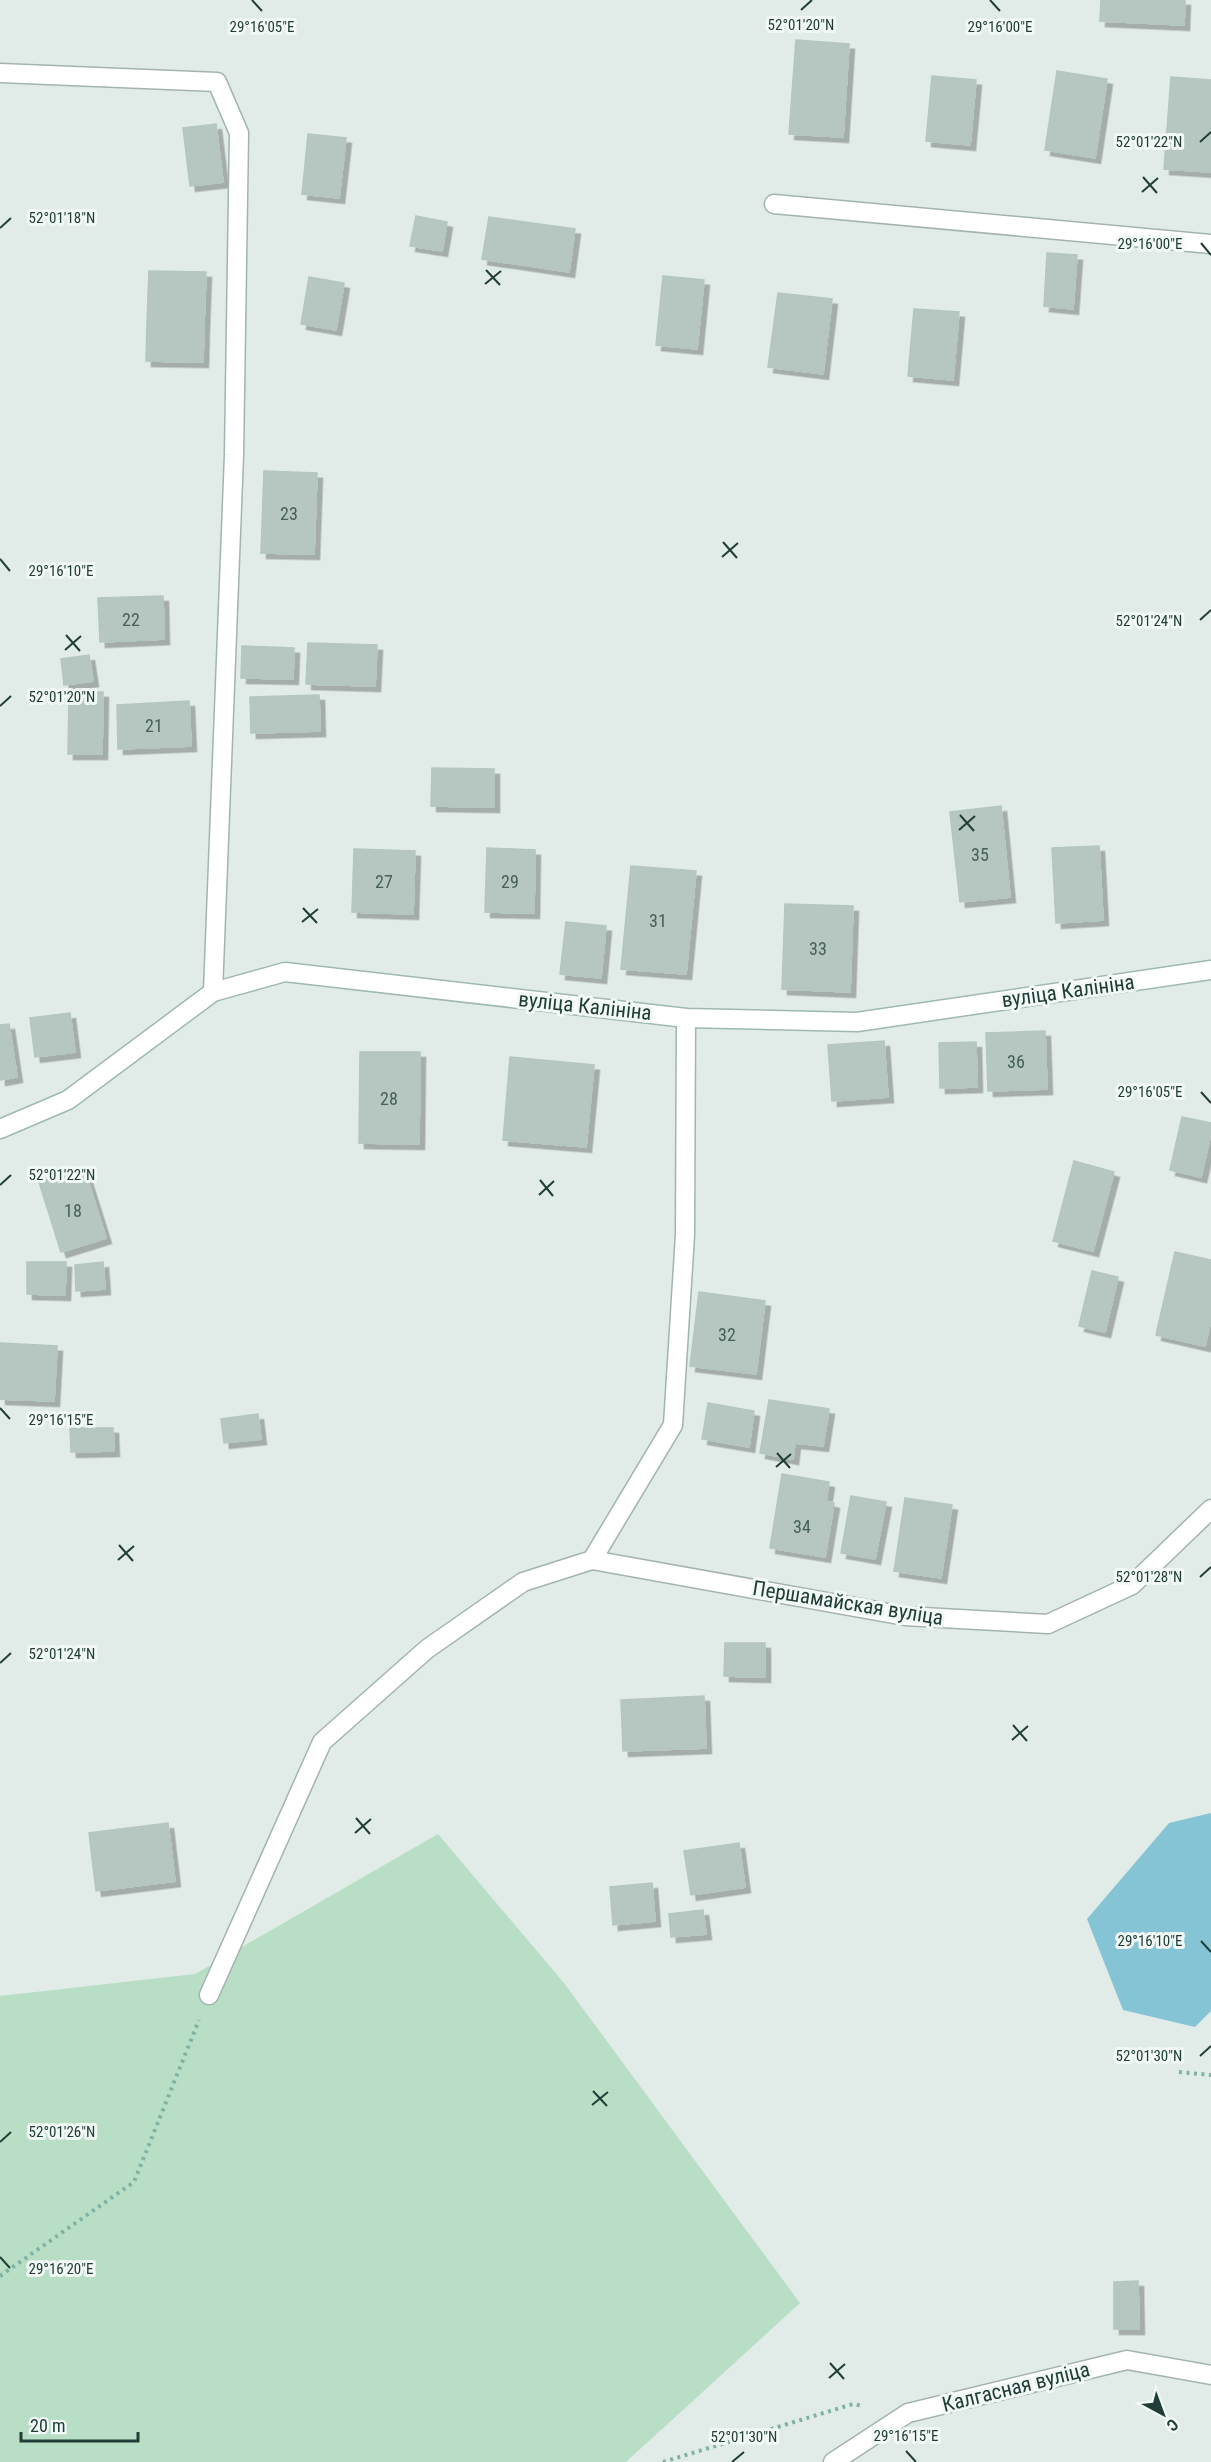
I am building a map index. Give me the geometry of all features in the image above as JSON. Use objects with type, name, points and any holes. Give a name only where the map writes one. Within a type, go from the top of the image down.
[{"type":"street","points":[[0,73],[217,82],[239,133],[234,454],[213,992]]},
{"type":"street","points":[[774,204],[1211,244]]},
{"type":"street","name":"вуліца Калініна","points":[[0,1130],[68,1100],[213,992],[285,972],[686,1018],[857,1022],[1211,970]]},
{"type":"street","points":[[209,1995],[322,1742],[427,1649],[523,1582],[592,1560],[673,1425],[685,1235],[686,1018]]},
{"type":"street","name":"Першамайская вуліца","points":[[592,1560],[905,1616],[1048,1624],[1132,1585],[1211,1509]]},
{"type":"street","name":"Калгасная вуліца","points":[[833,2462],[908,2413],[1127,2360],[1211,2375]]},
{"type":"path","points":[[0,2276],[134,2182],[209,1995]]},
{"type":"path","points":[[1179,2072],[1211,2075]]},
{"type":"path","points":[[663,2462],[852,2404],[908,2413]]},
{"type":"green space","points":[[438,1834],[564,1983],[800,2303],[626,2462],[0,2462],[0,1996],[195,1974]]},
{"type":"water","points":[[1211,1813],[1211,2011],[1195,2027],[1123,2010],[1087,1919],[1169,1823]]},
{"type":"building","points":[[1101,0],[1185,0],[1184,25],[1100,21]]},
{"type":"building","points":[[796,40],[849,44],[843,137],[789,134]]},
{"type":"building","points":[[1057,71],[1107,79],[1095,158],[1045,150]]},
{"type":"building","points":[[932,76],[976,80],[970,145],[926,141]]},
{"type":"building","points":[[1171,77],[1211,80],[1211,172],[1164,169]]},
{"type":"building","points":[[216,124],[223,182],[190,186],[183,128]]},
{"type":"building","points":[[308,134],[346,138],[339,198],[302,194]]},
{"type":"building","points":[[416,216],[447,222],[442,251],[410,246]]},
{"type":"building","points":[[489,217],[575,229],[569,272],[482,259]]},
{"type":"building","points":[[1047,253],[1077,255],[1073,309],[1044,306]]},
{"type":"building","points":[[149,271],[206,272],[204,324],[147,322]]},
{"type":"building","points":[[663,276],[704,280],[697,349],[656,345]]},
{"type":"building","points":[[309,277],[344,283],[336,330],[301,324]]},
{"type":"building","points":[[778,293],[832,299],[823,374],[768,367]]},
{"type":"building","points":[[914,309],[959,312],[953,380],[908,376]]},
{"type":"building","points":[[147,322],[204,324],[203,362],[146,361]]},
{"type":"building","points":[[264,471],[317,473],[314,554],[261,553]]},
{"type":"building","points":[[163,596],[164,639],[100,642],[98,598]]},
{"type":"building","points":[[308,643],[377,645],[375,686],[306,684]]},
{"type":"building","points":[[242,646],[294,648],[293,679],[241,678]]},
{"type":"building","points":[[89,655],[93,681],[64,685],[61,659]]},
{"type":"building","points":[[69,692],[103,692],[102,754],[68,754]]},
{"type":"building","points":[[319,695],[320,731],[251,733],[250,697]]},
{"type":"building","points":[[189,701],[191,746],[118,749],[117,705]]},
{"type":"building","points":[[432,768],[494,769],[494,807],[431,806]]},
{"type":"building","points":[[1001,806],[1010,897],[960,902],[950,812]]},
{"type":"building","points":[[1099,846],[1103,920],[1056,923],[1052,848]]},
{"type":"building","points":[[487,848],[535,850],[534,913],[485,912]]},
{"type":"building","points":[[354,849],[415,851],[413,914],[352,912]]},
{"type":"building","points":[[631,866],[696,871],[686,974],[621,969]]},
{"type":"building","points":[[785,904],[853,906],[850,992],[782,989]]},
{"type":"building","points":[[566,922],[606,926],[601,978],[560,974]]},
{"type":"building","points":[[70,1013],[75,1052],[35,1057],[30,1018]]},
{"type":"building","points":[[9,1024],[17,1077],[0,1080],[0,1025]]},
{"type":"building","points":[[1045,1031],[1047,1089],[988,1091],[986,1033]]},
{"type":"building","points":[[884,1041],[888,1097],[832,1101],[828,1045]]},
{"type":"building","points":[[976,1042],[977,1087],[940,1088],[939,1043]]},
{"type":"building","points":[[360,1052],[420,1052],[419,1144],[359,1143]]},
{"type":"building","points":[[510,1057],[594,1065],[586,1147],[503,1140]]},
{"type":"building","points":[[1182,1117],[1211,1123],[1211,1133],[1201,1177],[1170,1170]]},
{"type":"building","points":[[1074,1161],[1114,1172],[1093,1251],[1053,1241]]},
{"type":"building","points":[[84,1168],[106,1238],[61,1252],[39,1182]]},
{"type":"building","points":[[1175,1252],[1211,1260],[1211,1320],[1205,1346],[1156,1335]]},
{"type":"building","points":[[27,1262],[66,1262],[65,1295],[27,1294]]},
{"type":"building","points":[[103,1262],[105,1289],[76,1291],[75,1265]]},
{"type":"building","points":[[1092,1271],[1118,1277],[1105,1332],[1079,1326]]},
{"type":"building","points":[[699,1292],[765,1301],[756,1374],[690,1366]]},
{"type":"building","points":[[0,1343],[57,1346],[54,1401],[0,1399]]},
{"type":"building","points":[[769,1400],[829,1409],[823,1446],[795,1443],[793,1459],[760,1453]]},
{"type":"building","points":[[708,1403],[754,1411],[749,1447],[702,1439]]},
{"type":"building","points":[[258,1414],[261,1439],[224,1443],[221,1419]]},
{"type":"building","points":[[70,1428],[113,1428],[114,1451],[71,1452]]},
{"type":"building","points":[[782,1474],[829,1482],[826,1501],[834,1503],[825,1557],[770,1548]]},
{"type":"building","points":[[851,1496],[886,1502],[875,1559],[841,1553]]},
{"type":"building","points":[[905,1498],[952,1505],[941,1578],[894,1571]]},
{"type":"building","points":[[725,1643],[765,1643],[765,1677],[724,1676]]},
{"type":"building","points":[[704,1696],[706,1748],[623,1751],[621,1700]]},
{"type":"building","points":[[168,1823],[175,1881],[96,1891],[89,1833]]},
{"type":"building","points":[[739,1843],[745,1887],[691,1895],[684,1851]]},
{"type":"building","points":[[652,1883],[655,1921],[613,1925],[610,1887]]},
{"type":"building","points":[[703,1910],[706,1934],[671,1937],[669,1914]]},
{"type":"building","points":[[1138,2281],[1139,2329],[1114,2329],[1114,2282]]}]
